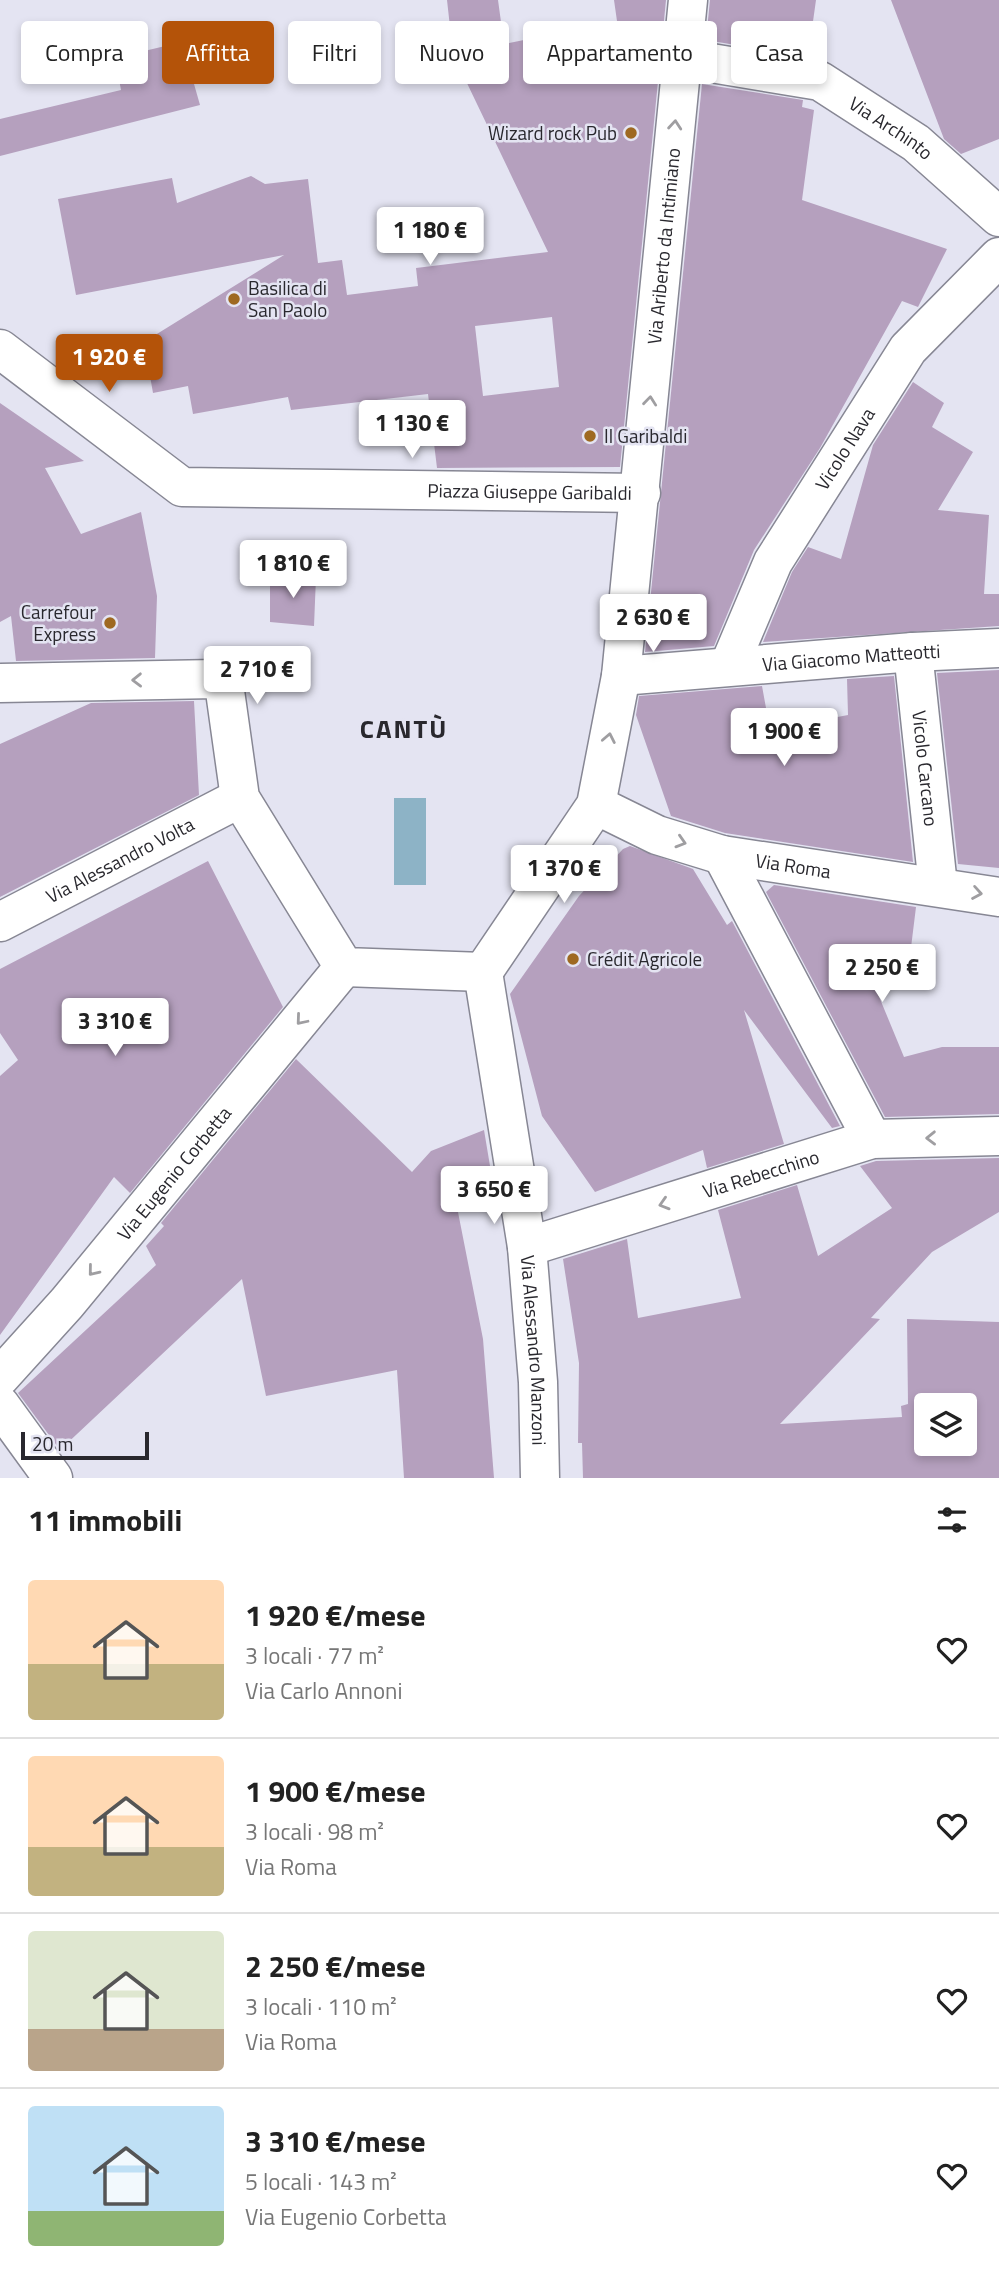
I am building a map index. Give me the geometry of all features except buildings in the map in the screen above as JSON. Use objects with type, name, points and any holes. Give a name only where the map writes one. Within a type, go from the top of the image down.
[{"type":"street","name":"Via Ariberto da Intimiano","points":[[685,21],[688,0]]},
{"type":"street","name":"Via Archinto","points":[[717,64],[820,81],[916,144],[999,217]]},
{"type":"street","name":"Via Ariberto da Intimiano","points":[[641,493],[679,84]]},
{"type":"street","name":"Vicolo Nava","points":[[729,666],[773,562],[908,349],[999,257]]},
{"type":"street","name":"Piazza Giuseppe Garibaldi","points":[[0,349],[183,487],[641,493],[621,676],[596,805],[483,972]]},
{"type":"street","name":"Via Giacomo Matteotti","points":[[621,676],[913,652],[999,649]]},
{"type":"street","name":"Vicolo Carcano","points":[[913,652],[938,886]]},
{"type":"street","points":[[0,683],[216,679],[224,684],[240,798],[344,967],[483,972]]},
{"type":"street","name":"Via Alessandro Volta","points":[[0,921],[240,798]]},
{"type":"street","name":"Via Roma","points":[[596,805],[657,835],[722,855],[999,897]]},
{"type":"street","points":[[722,855],[872,1139]]},
{"type":"street","name":"Via Eugenio Corbetta","points":[[0,1377],[67,1303],[344,967]]},
{"type":"street","name":"Via Alessandro Manzoni","points":[[483,972],[527,1247],[538,1382],[541,1478]]},
{"type":"street","name":"Via Rebecchino","points":[[527,1247],[872,1139],[999,1136]]},
{"type":"street","points":[[0,1405],[53,1478]]},
{"type":"water","points":[[394,798],[426,798],[426,885],[394,885]]},
{"type":"place","name":"Wizard rock Pub","points":[[631,133]]},
{"type":"place","name":"Basilica di San Paolo","points":[[234,299]]},
{"type":"place","name":"Il Garibaldi","points":[[590,436]]},
{"type":"place","name":"Carrefour Express","points":[[110,623]]},
{"type":"place","name":"Crédit Agricole","points":[[573,959]]},
{"type":"district","name":"CANTÙ","points":[[404,729]]}]
